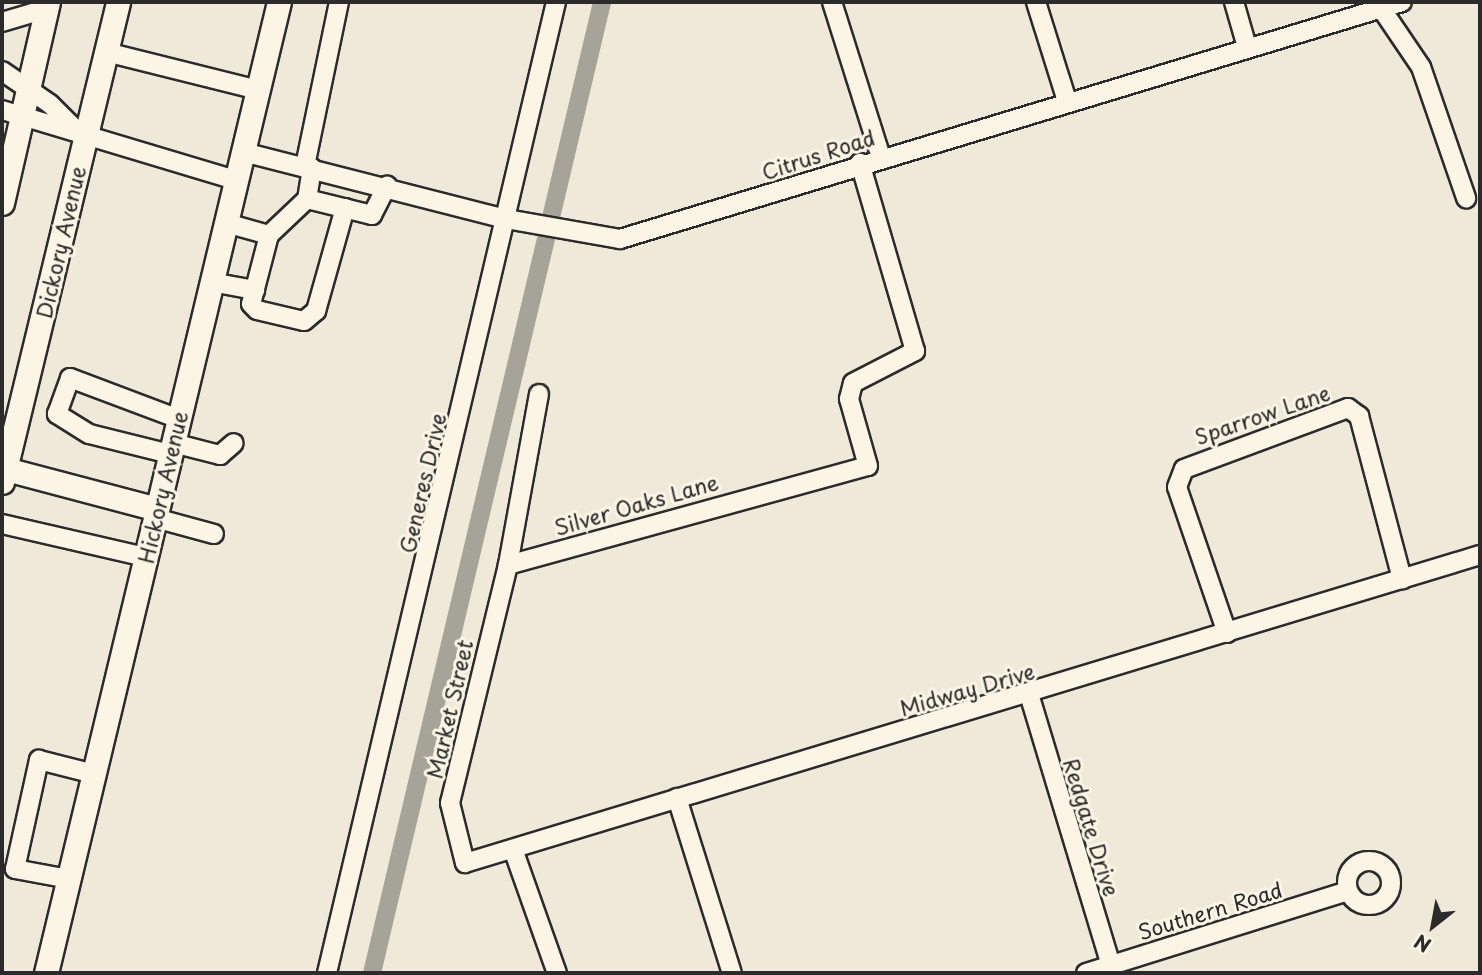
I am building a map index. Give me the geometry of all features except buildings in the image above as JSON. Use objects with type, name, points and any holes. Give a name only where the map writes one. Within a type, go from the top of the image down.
[{"type":"main road","name":"Dickory Avenue","points":[[3,473],[118,2]]},
{"type":"main road","name":"Hickory Avenue","points":[[46,973],[258,90],[275,3]]},
{"type":"main road","points":[[2,202],[11,113],[27,88],[47,5]]},
{"type":"main road","points":[[3,473],[156,513]]},
{"type":"street","points":[[339,2],[308,167],[307,200],[269,234],[251,304],[257,310],[304,321],[316,311],[345,208]]},
{"type":"street","name":"Generes Drive","points":[[327,973],[510,220],[556,2]]},
{"type":"street","points":[[832,2],[881,157]]},
{"type":"street","points":[[1036,2],[1067,101]]},
{"type":"street","points":[[1234,2],[1247,47]]},
{"type":"street","name":"Citrus Road","points":[[243,152],[570,234],[635,237],[860,163],[1402,2]]},
{"type":"street","points":[[2,22],[47,5]]},
{"type":"street","points":[[1381,8],[1421,67],[1466,198]]},
{"type":"street","points":[[106,52],[258,90]]},
{"type":"street","points":[[2,71],[27,88],[85,139]]},
{"type":"street","points":[[11,113],[85,139],[236,180]]},
{"type":"street","name":"Silver Oaks Lane","points":[[508,565],[778,488],[868,466],[849,399],[853,383],[915,351],[860,163]]},
{"type":"street","points":[[307,200],[372,215],[387,186]]},
{"type":"street","points":[[226,223],[269,234]]},
{"type":"street","points":[[211,282],[254,290]]},
{"type":"street","points":[[178,419],[71,378],[57,414],[89,434],[172,448],[220,455],[234,443]]},
{"type":"street","name":"Market Street","points":[[465,863],[450,803],[508,565],[539,394]]},
{"type":"street","name":"Sparrow Lane","points":[[1227,633],[1177,487],[1184,469],[1348,408],[1359,416],[1402,579]]},
{"type":"street","points":[[156,513],[214,534]]},
{"type":"street","points":[[2,524],[145,557]]},
{"type":"street","name":"Midway Drive","points":[[465,863],[1029,695],[1480,555]]},
{"type":"street","name":"Redgate Drive","points":[[1029,695],[1112,969]]},
{"type":"street","points":[[69,879],[15,869],[39,760],[94,774]]},
{"type":"street","points":[[677,798],[732,973]]},
{"type":"street","points":[[513,849],[557,973]]},
{"type":"street","name":"Southern Road","points":[[1086,973],[1112,969],[1347,891]]},
{"type":"waterway","points":[[372,973],[602,2]]}]
